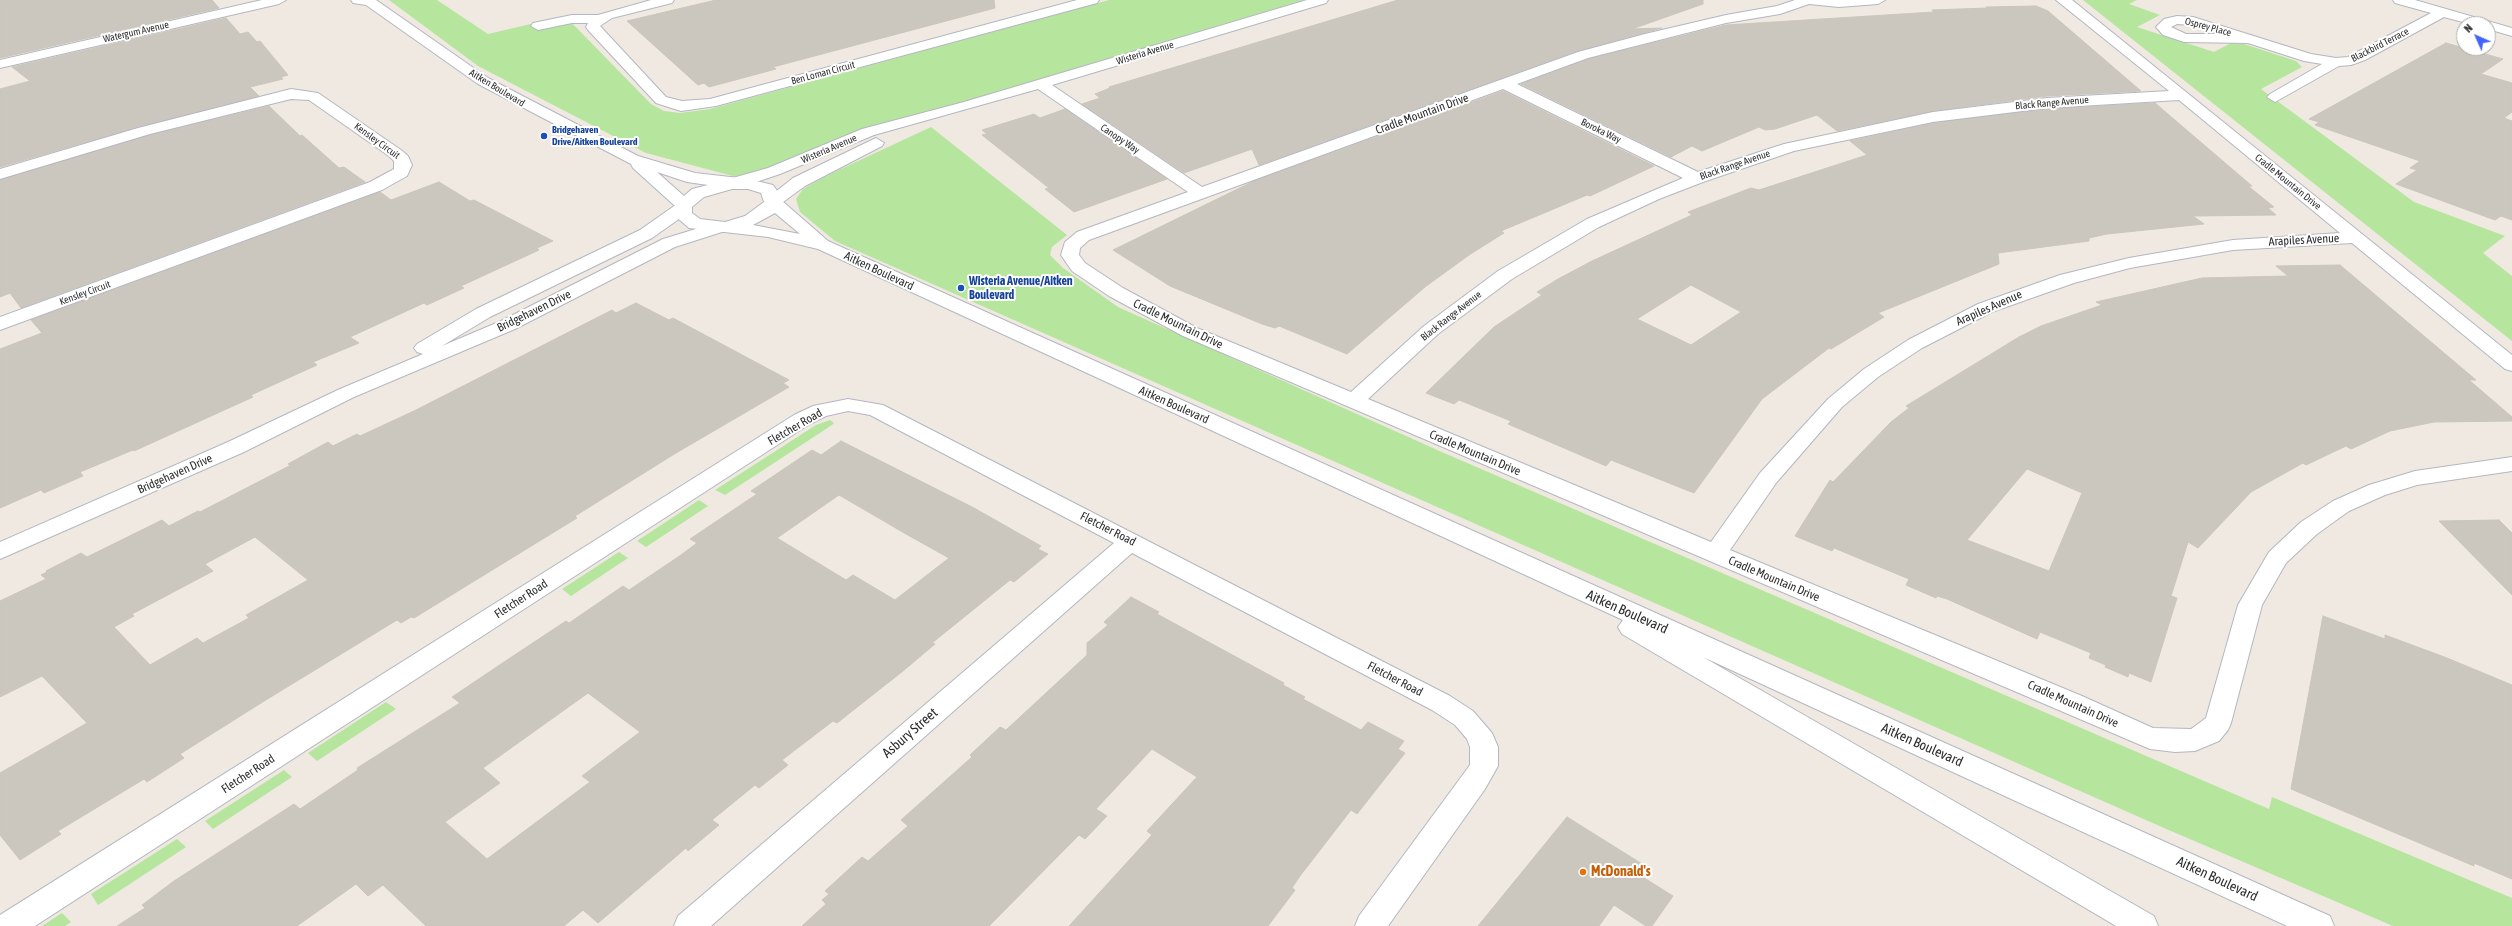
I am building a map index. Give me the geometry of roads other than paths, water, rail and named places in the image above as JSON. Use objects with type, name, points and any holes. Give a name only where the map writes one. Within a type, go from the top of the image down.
[{"type":"street","name":"Watergum Avenue","points":[[0,64],[275,0]]},
{"type":"street","points":[[538,26],[572,19],[601,19],[616,12],[668,0]]},
{"type":"street","name":"Ben Loman Circuit","points":[[601,19],[595,23],[595,31],[661,100],[672,105],[690,106],[718,101],[1092,0]]},
{"type":"street","name":"Wisteria Avenue","points":[[683,207],[698,193],[734,184],[774,171],[868,132],[969,105],[1321,0]]},
{"type":"street","points":[[1807,0],[1839,3],[1878,0]]},
{"type":"street","name":"Cradle Mountain Drive","points":[[1807,0],[1780,10],[1726,19],[1645,38],[1583,55],[1083,236],[1071,246],[1069,251],[1072,260],[1086,273],[1164,320],[2150,738],[2175,741],[2195,740],[2209,733],[2218,723],[2250,605],[2261,584],[2278,558],[2308,528],[2341,506],[2377,490],[2415,478],[2512,464]]},
{"type":"street","name":"Cradle Mountain Drive","points":[[2064,0],[2512,365]]},
{"type":"street","points":[[2400,0],[2447,5],[2469,16]]},
{"type":"street","name":"Aitken Boulevard","points":[[366,1],[483,81],[632,159],[694,178],[734,184],[748,184],[768,189],[772,195],[773,201],[824,245]]},
{"type":"street","name":"Blackbird Terrace","points":[[2274,97],[2336,62],[2351,61],[2360,58],[2447,5]]},
{"type":"street","name":"Osprey Place","points":[[2251,39],[2184,38],[2168,32],[2163,27],[2169,22],[2185,20],[2251,39],[2309,58],[2336,62]]},
{"type":"street","points":[[2496,27],[2512,32]]},
{"type":"street","name":"Canopy Way","points":[[1041,84],[1200,193]]},
{"type":"street","name":"Boroka Way","points":[[1505,84],[1697,178]]},
{"type":"street","name":"Kensley Circuit","points":[[0,174],[144,131],[256,101],[291,94],[313,96],[395,153],[402,159],[404,165],[401,172],[393,178],[376,186],[0,324]]},
{"type":"street","name":"Black Range Avenue","points":[[1353,401],[1431,330],[1505,275],[1593,223],[1653,195],[1697,178],[1790,147],[1933,117],[2047,102],[2181,95]]},
{"type":"street","name":"Wisteria Avenue","points":[[722,227],[756,217],[769,208],[773,201],[799,182],[843,159],[909,129],[969,105]]},
{"type":"street","name":"Aitken Boulevard","points":[[632,159],[683,207],[683,215],[695,224],[768,232],[824,245],[2319,926]]},
{"type":"street","name":"Bridgehaven Drive","points":[[347,393],[483,313],[646,234],[683,207]]},
{"type":"street","name":"Bridgehaven Drive","points":[[0,551],[236,447],[347,393],[508,325],[669,243],[722,227]]},
{"type":"street","name":"Arapiles Avenue","points":[[1715,554],[1768,478],[1835,403],[1871,373],[1914,344],[1985,308],[2067,279],[2136,261],[2233,245],[2355,237]]},
{"type":"street","name":"Fletcher Road","points":[[9,926],[788,429],[820,411],[848,405],[876,410],[1441,703],[1464,718],[1478,733],[1484,747],[1484,766],[1475,781],[1370,926]]},
{"type":"street","name":"Asbury Street","points":[[688,926],[1131,541]]},
{"type":"street","name":"Aitken Boulevard","points":[[1524,565],[2143,926]]},
{"type":"place","name":"Bridgehaven Drive/Aitken Boulevard","points":[[544,136]]},
{"type":"place","name":"Wisteria Avenue/Aitken Boulevard","points":[[961,288]]},
{"type":"place","name":"McDonald's","points":[[1583,872]]}]
